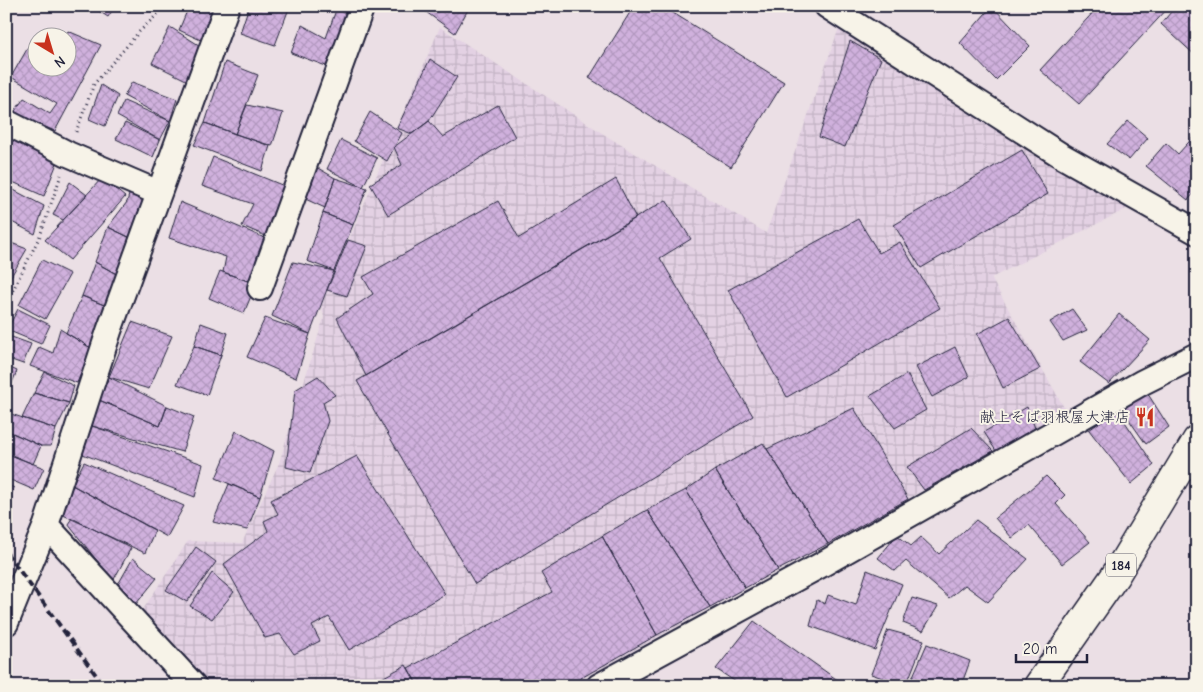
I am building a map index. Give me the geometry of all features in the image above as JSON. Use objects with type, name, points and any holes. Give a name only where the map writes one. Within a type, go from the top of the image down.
[{"type":"highway","name":"184","points":[[1041,685],[1115,576],[1197,440]]},
{"type":"street","points":[[6,623],[46,524],[109,331],[227,6]]},
{"type":"street","points":[[260,288],[362,6]]},
{"type":"street","points":[[827,6],[1062,156],[1197,232]]},
{"type":"street","points":[[6,122],[68,154],[159,193]]},
{"type":"street","points":[[599,686],[758,600],[782,584],[821,564],[1143,382],[1197,355]]},
{"type":"street","points":[[46,524],[194,686]]},
{"type":"path","points":[[6,304],[40,236],[94,84],[139,32],[166,6]]},
{"type":"shaded area","points":[[440,27],[608,137],[766,233],[839,28],[1130,207],[991,278],[1066,411],[569,686],[210,686],[142,611],[188,541],[242,543],[279,463],[324,317],[321,305]]},
{"type":"building","points":[[91,6],[115,6],[108,17]]},
{"type":"building","points":[[189,6],[220,6],[207,43],[179,30]]},
{"type":"building","points":[[249,6],[290,6],[275,45],[240,33]]},
{"type":"building","points":[[429,6],[470,6],[455,33],[426,12]]},
{"type":"building","points":[[634,6],[662,6],[784,82],[731,167],[589,78]]},
{"type":"building","points":[[992,6],[1030,46],[996,80],[960,43]]},
{"type":"building","points":[[1099,6],[1170,6],[1079,104],[1040,70]]},
{"type":"building","points":[[1176,6],[1197,6],[1197,57],[1161,24]]},
{"type":"building","points":[[336,10],[356,17],[334,69],[291,53],[302,25],[326,38]]},
{"type":"building","points":[[170,27],[202,47],[188,81],[152,63]]},
{"type":"building","points":[[78,35],[101,45],[55,131],[13,114],[24,98],[50,114],[57,104],[11,77],[28,47],[28,78],[78,78]]},
{"type":"building","points":[[850,41],[881,59],[845,147],[819,137]]},
{"type":"building","points":[[430,59],[457,77],[429,121],[412,134],[397,128]]},
{"type":"building","points":[[225,62],[258,75],[235,134],[205,123]]},
{"type":"building","points":[[132,82],[177,99],[170,121],[124,96]]},
{"type":"building","points":[[101,85],[118,96],[105,126],[89,119]]},
{"type":"building","points":[[124,101],[170,121],[160,140],[117,116]]},
{"type":"building","points":[[247,105],[283,113],[272,146],[235,134]]},
{"type":"building","points":[[498,105],[515,137],[388,215],[370,184],[402,165],[394,147],[429,121],[443,137]]},
{"type":"building","points":[[370,112],[402,133],[387,161],[354,141]]},
{"type":"building","points":[[1128,121],[1148,138],[1129,160],[1107,144]]},
{"type":"building","points":[[125,123],[160,140],[153,157],[116,139]]},
{"type":"building","points":[[205,123],[270,146],[262,171],[194,145]]},
{"type":"building","points":[[1197,133],[1197,190],[1188,200],[1146,166],[1166,143],[1178,154]]},
{"type":"building","points":[[13,137],[59,158],[44,196],[6,179],[6,153]]},
{"type":"building","points":[[341,140],[377,158],[363,187],[327,169]]},
{"type":"building","points":[[1022,150],[1048,194],[921,268],[894,225]]},
{"type":"building","points":[[213,157],[294,190],[280,242],[242,226],[253,204],[202,186]]},
{"type":"building","points":[[311,164],[335,178],[325,208],[301,197]]},
{"type":"building","points":[[102,178],[125,197],[70,260],[45,240]]},
{"type":"building","points":[[335,178],[367,188],[353,225],[323,213]]},
{"type":"building","points":[[616,179],[636,218],[366,376],[337,318],[373,294],[363,277],[498,201],[519,238]]},
{"type":"building","points":[[70,182],[87,195],[63,220],[53,215]]},
{"type":"building","points":[[6,186],[44,206],[35,234],[6,219]]},
{"type":"building","points":[[130,191],[150,200],[135,240],[108,227],[127,202]]},
{"type":"building","points":[[666,200],[691,239],[660,258],[753,416],[475,584],[357,381]]},
{"type":"building","points":[[180,202],[274,242],[256,284],[223,272],[226,257],[169,238]]},
{"type":"building","points":[[323,213],[353,225],[334,271],[307,261]]},
{"type":"building","points":[[858,219],[879,253],[900,242],[940,308],[787,397],[728,290]]},
{"type":"building","points":[[108,227],[135,240],[120,276],[95,262]]},
{"type":"building","points":[[348,240],[367,246],[347,296],[327,290]]},
{"type":"building","points":[[6,241],[27,249],[6,285]]},
{"type":"building","points":[[42,260],[70,274],[45,319],[19,305]]},
{"type":"building","points":[[95,262],[120,276],[109,307],[82,296]]},
{"type":"building","points":[[293,262],[334,271],[310,334],[272,316]]},
{"type":"building","points":[[220,271],[256,284],[244,313],[209,298]]},
{"type":"building","points":[[82,296],[109,307],[91,348],[66,333]]},
{"type":"building","points":[[18,309],[50,325],[41,344],[7,330]]},
{"type":"building","points":[[1072,309],[1087,330],[1063,341],[1050,322]]},
{"type":"building","points":[[1119,314],[1150,340],[1109,384],[1080,362]]},
{"type":"building","points":[[1009,317],[1040,369],[1003,388],[977,334]]},
{"type":"building","points":[[265,318],[310,334],[296,378],[247,357]]},
{"type":"building","points":[[132,322],[172,336],[149,389],[109,377]]},
{"type":"building","points":[[201,323],[228,333],[221,355],[194,346]]},
{"type":"building","points":[[60,329],[91,348],[77,383],[30,366],[39,347],[53,353]]},
{"type":"building","points":[[6,335],[31,344],[23,364],[6,358]]},
{"type":"building","points":[[194,346],[221,355],[207,395],[177,384]]},
{"type":"building","points":[[955,347],[969,377],[932,397],[916,367]]},
{"type":"building","points":[[6,366],[17,371],[6,397]]},
{"type":"building","points":[[45,372],[74,386],[69,403],[34,393]]},
{"type":"building","points":[[907,374],[926,410],[895,428],[870,396]]},
{"type":"building","points":[[318,376],[335,395],[323,402],[328,421],[310,473],[286,467],[295,390]]},
{"type":"building","points":[[109,377],[167,406],[160,426],[99,400]]},
{"type":"building","name":"献上そば羽根屋大津店","points":[[1146,391],[1169,427],[1146,444],[1120,407]]},
{"type":"building","points":[[34,393],[69,403],[56,429],[22,418]]},
{"type":"building","points":[[99,400],[160,426],[167,406],[194,417],[182,452],[89,425]]},
{"type":"building","points":[[1027,407],[1035,428],[996,451],[984,432]]},
{"type":"building","points":[[854,408],[908,499],[828,544],[767,449]]},
{"type":"building","points":[[1117,410],[1154,465],[1131,484],[1089,430]]},
{"type":"building","points":[[11,414],[56,429],[51,446],[41,446],[6,430]]},
{"type":"building","points":[[89,425],[203,464],[195,497],[80,453]]},
{"type":"building","points":[[971,428],[993,451],[924,490],[907,467]]},
{"type":"building","points":[[6,430],[41,446],[33,464],[6,453]]},
{"type":"building","points":[[236,431],[274,451],[260,497],[216,478]]},
{"type":"building","points":[[763,443],[828,544],[778,570],[715,470]]},
{"type":"building","points":[[6,453],[44,468],[34,490],[6,478]]},
{"type":"building","points":[[357,456],[445,594],[349,650],[329,617],[312,626],[320,641],[294,654],[280,634],[265,638],[224,564],[268,531],[264,521],[278,514],[271,500]]},
{"type":"building","points":[[84,462],[184,506],[167,537],[72,485]]},
{"type":"building","points":[[715,470],[778,570],[745,588],[686,490]]},
{"type":"building","points":[[1046,476],[1065,495],[1056,504],[1090,542],[1062,564],[1029,525],[1012,538],[995,518]]},
{"type":"building","points":[[6,484],[14,488],[6,506]]},
{"type":"building","points":[[229,484],[260,497],[247,530],[213,522]]},
{"type":"building","points":[[72,485],[155,530],[145,553],[61,514]]},
{"type":"building","points":[[686,490],[745,588],[710,607],[647,510]]},
{"type":"building","points":[[647,510],[710,607],[657,635],[602,536]]},
{"type":"building","points":[[72,518],[131,548],[113,581],[68,524]]},
{"type":"building","points":[[976,520],[1028,559],[988,602],[965,585],[949,598],[906,561],[895,571],[878,558],[897,535],[911,546],[921,537],[939,554]]},
{"type":"building","points":[[602,536],[657,635],[567,686],[418,686],[408,668],[552,592],[541,573]]},
{"type":"building","points":[[196,547],[216,562],[187,602],[166,590]]},
{"type":"building","points":[[133,558],[157,578],[136,604],[116,588]]},
{"type":"building","points":[[867,570],[902,584],[875,650],[810,626],[817,600],[825,604],[828,595],[856,605]]},
{"type":"building","points":[[212,573],[234,592],[212,619],[190,606]]},
{"type":"building","points":[[912,598],[938,606],[923,631],[903,623]]},
{"type":"building","points":[[754,621],[846,686],[742,686],[716,669]]},
{"type":"building","points":[[888,630],[924,640],[906,686],[871,674]]},
{"type":"building","points":[[927,644],[970,661],[961,686],[917,686],[910,683]]},
{"type":"building","points":[[406,665],[418,686],[367,686]]},
{"type":"railway","points":[[6,552],[104,686]]},
{"type":"place","name":"献上そば羽根屋大津店","points":[[1145,417]]}]
